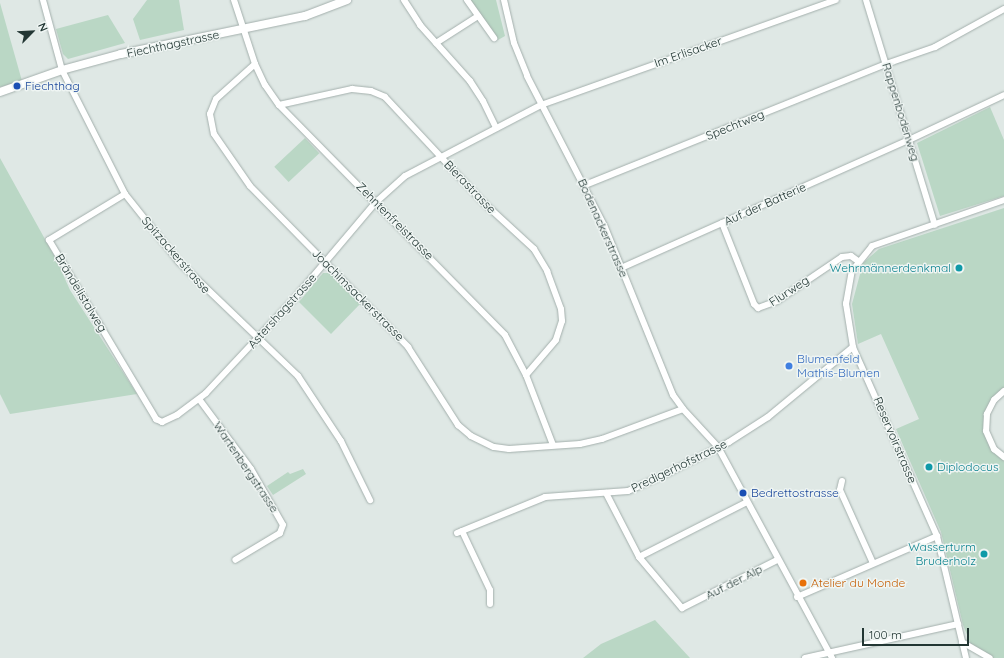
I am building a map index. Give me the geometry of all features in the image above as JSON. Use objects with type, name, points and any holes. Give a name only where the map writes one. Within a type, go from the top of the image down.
[{"type":"street","name":"Spitzackerstrasse","points":[[43,0],[62,70],[125,194],[179,262],[214,298],[258,337],[298,376],[321,407],[341,441],[370,500]]},
{"type":"street","name":"Zehntenfreistrasse","points":[[234,0],[242,30],[255,64],[279,105],[505,334],[526,375],[553,445]]},
{"type":"street","name":"Fiechthagstrasse","points":[[0,92],[62,70],[121,54],[305,16],[347,0]]},
{"type":"street","points":[[404,0],[420,25],[470,81],[483,101],[496,128]]},
{"type":"street","points":[[466,0],[494,38]]},
{"type":"street","name":"Bodenackerstrasse","points":[[504,0],[514,44],[541,104],[585,185],[621,268],[669,386],[683,409],[718,447],[797,597],[831,656]]},
{"type":"street","name":"Im Erlisacker","points":[[541,104],[836,0]]},
{"type":"street","name":"Rappenbodenweg","points":[[866,0],[935,225]]},
{"type":"street","name":"Spechtweg","points":[[585,185],[886,64],[935,48],[1004,9]]},
{"type":"street","points":[[436,44],[478,16]]},
{"type":"street","name":"Joachimsackerstrasse","points":[[255,64],[216,99],[210,114],[210,125],[242,177],[408,347],[458,424],[471,436],[494,447],[553,445],[602,439],[683,409]]},
{"type":"street","name":"Bierastrasse","points":[[279,105],[352,89],[371,91],[396,107],[440,156],[534,249],[547,271],[561,309],[560,332],[526,375]]},
{"type":"street","name":"Auf der Batterie","points":[[621,268],[909,140],[1004,95]]},
{"type":"street","name":"Astershagstrasse","points":[[159,422],[167,421],[199,399],[258,337],[375,203],[405,176],[440,156],[541,104]]},
{"type":"street","name":"Brändelistalweg","points":[[125,194],[49,240],[159,422]]},
{"type":"street","name":"Reservoirstrasse","points":[[966,658],[936,536],[853,347],[846,304],[852,271],[858,260],[872,246],[1004,200]]},
{"type":"street","name":"Flurweg","points":[[722,223],[754,304],[758,308],[777,301],[842,256],[851,256],[858,260]]},
{"type":"street","name":"Predigerhofstrasse","points":[[490,604],[490,590],[460,532],[545,497],[628,491],[718,447],[768,417],[853,347]]},
{"type":"street","points":[[1004,391],[994,400],[989,409],[986,426],[994,449],[1004,457]]},
{"type":"street","name":"Wartenbergstrasse","points":[[199,399],[251,469],[283,525],[280,533],[235,560]]},
{"type":"street","points":[[842,481],[840,490],[873,563]]},
{"type":"street","points":[[606,493],[639,557],[747,502]]},
{"type":"street","points":[[797,597],[936,536]]},
{"type":"street","name":"Auf der Alp","points":[[639,557],[682,608],[778,560]]},
{"type":"street","points":[[805,658],[831,656],[958,624]]},
{"type":"street","points":[[962,642],[990,658]]},
{"type":"green space","points":[[147,0],[179,0],[184,30],[140,40],[133,19]]},
{"type":"green space","points":[[469,0],[496,0],[505,36],[498,40]]},
{"type":"green space","points":[[0,3],[22,81],[0,87]]},
{"type":"green space","points":[[108,15],[125,43],[68,59],[63,54],[56,29]]},
{"type":"green space","points":[[990,107],[1004,140],[1004,196],[940,216],[917,143]]},
{"type":"green space","points":[[305,138],[319,153],[289,182],[274,167]]},
{"type":"green space","points":[[0,158],[56,259],[70,290],[137,394],[10,414],[0,394]]},
{"type":"green space","points":[[1004,208],[1004,391],[987,414],[986,431],[994,449],[1004,457],[1004,658],[990,658],[972,647],[963,625],[941,532],[896,429],[919,419],[881,334],[858,344],[852,304],[863,263],[879,249]]},
{"type":"green space","points":[[323,273],[330,273],[361,303],[331,334],[299,302]]},
{"type":"green space","points":[[303,469],[306,474],[273,495],[267,486],[288,472],[290,474]]},
{"type":"green space","points":[[655,620],[690,658],[583,658],[601,644]]},
{"type":"place","name":"Fiechthag","points":[[17,86]]},
{"type":"place","name":"Wehrmännerdenkmal","points":[[959,268]]},
{"type":"place","name":"Blumenfeld Mathis-Blumen","points":[[789,366]]},
{"type":"place","name":"Diplodocus","points":[[929,467]]},
{"type":"place","name":"Bedrettostrasse","points":[[743,493]]},
{"type":"place","name":"Wasserturm Bruderholz","points":[[984,554]]},
{"type":"place","name":"Atelier du Monde","points":[[803,583]]}]
